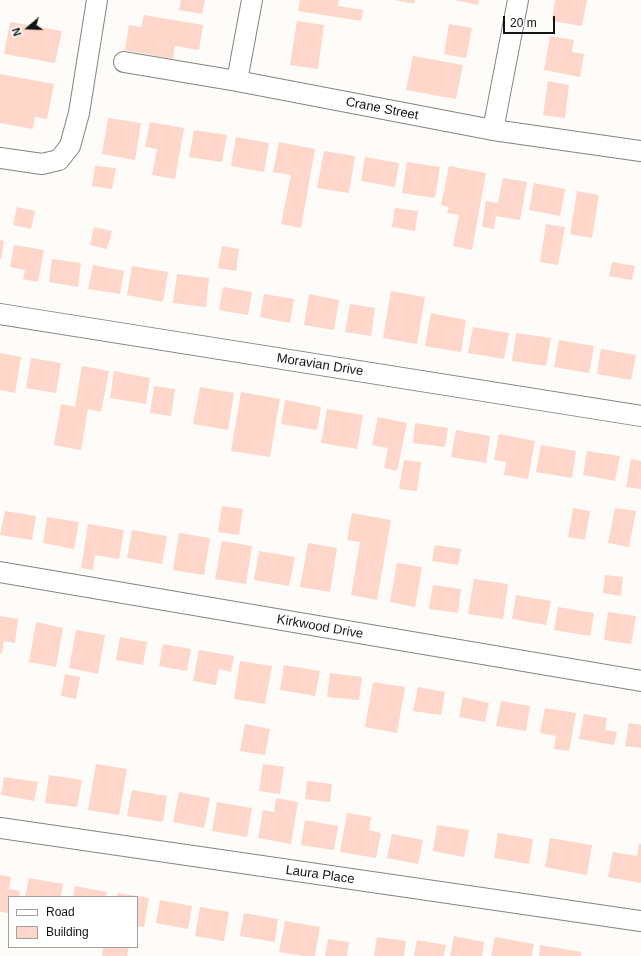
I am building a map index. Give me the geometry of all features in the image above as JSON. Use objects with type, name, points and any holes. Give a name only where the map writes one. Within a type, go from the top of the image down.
[{"type":"street","points":[[0,158],[42,164],[58,160],[70,146],[79,113],[97,0]]},
{"type":"street","points":[[237,80],[252,0]]},
{"type":"street","points":[[493,130],[518,0]]},
{"type":"street","name":"Crane Street","points":[[124,62],[237,80],[493,130],[641,151]]},
{"type":"street","name":"Moravian Drive","points":[[0,314],[641,416]]},
{"type":"street","name":"Kirkwood Drive","points":[[0,572],[641,681]]},
{"type":"street","name":"Laura Place","points":[[0,828],[641,921]]},
{"type":"building","points":[[181,0],[205,0],[202,14],[179,10]]},
{"type":"building","points":[[300,0],[339,0],[338,6],[363,10],[361,21],[298,11]]},
{"type":"building","points":[[395,0],[415,0],[414,4]]},
{"type":"building","points":[[455,0],[479,0],[478,5]]},
{"type":"building","points":[[555,0],[587,0],[582,26],[552,21]]},
{"type":"building","points":[[144,15],[203,25],[199,50],[175,46],[173,59],[125,50],[129,25],[141,27]]},
{"type":"building","points":[[297,21],[324,25],[318,69],[290,65]]},
{"type":"building","points":[[10,22],[62,31],[55,63],[4,54]]},
{"type":"building","points":[[449,24],[472,28],[466,58],[444,54]]},
{"type":"building","points":[[550,36],[574,40],[572,52],[584,54],[580,77],[544,70]]},
{"type":"building","points":[[413,56],[463,65],[456,99],[406,90]]},
{"type":"building","points":[[0,74],[54,84],[47,119],[35,117],[33,129],[0,123]]},
{"type":"building","points":[[548,81],[569,85],[565,118],[543,115]]},
{"type":"building","points":[[108,118],[141,123],[135,160],[102,154]]},
{"type":"building","points":[[150,122],[184,128],[175,179],[152,175],[157,149],[145,147]]},
{"type":"building","points":[[194,130],[227,135],[222,162],[189,157]]},
{"type":"building","points":[[236,137],[269,143],[264,172],[231,166]]},
{"type":"building","points":[[279,142],[315,149],[301,228],[281,224],[291,175],[273,172]]},
{"type":"building","points":[[324,151],[355,156],[349,193],[317,188]]},
{"type":"building","points":[[365,157],[399,163],[395,187],[361,181]]},
{"type":"building","points":[[407,162],[440,167],[435,198],[402,193]]},
{"type":"building","points":[[95,166],[116,168],[112,189],[92,186]]},
{"type":"building","points":[[449,166],[486,173],[472,250],[453,246],[459,215],[447,213],[449,207],[441,205]]},
{"type":"building","points":[[503,178],[527,182],[520,220],[496,216],[494,229],[482,227],[486,201],[498,203]]},
{"type":"building","points":[[534,183],[565,189],[560,216],[529,210]]},
{"type":"building","points":[[577,191],[599,195],[592,238],[570,234]]},
{"type":"building","points":[[17,207],[35,211],[31,229],[13,225]]},
{"type":"building","points":[[395,208],[418,211],[415,231],[392,227]]},
{"type":"building","points":[[546,224],[565,227],[558,265],[540,262]]},
{"type":"building","points":[[94,227],[112,231],[107,249],[90,245]]},
{"type":"building","points":[[0,240],[4,241],[1,259],[0,259]]},
{"type":"building","points":[[14,245],[44,250],[38,282],[23,279],[25,270],[10,267]]},
{"type":"building","points":[[222,246],[239,249],[236,271],[218,268]]},
{"type":"building","points":[[52,259],[81,263],[78,287],[49,282]]},
{"type":"building","points":[[612,262],[635,266],[632,280],[609,276]]},
{"type":"building","points":[[93,265],[124,271],[120,294],[88,289]]},
{"type":"building","points":[[132,266],[168,272],[163,302],[127,295]]},
{"type":"building","points":[[177,274],[209,278],[206,307],[173,303]]},
{"type":"building","points":[[223,287],[252,292],[248,315],[219,310]]},
{"type":"building","points":[[391,291],[425,297],[417,344],[383,338]]},
{"type":"building","points":[[264,294],[294,299],[290,323],[260,317]]},
{"type":"building","points":[[309,294],[339,300],[334,330],[304,325]]},
{"type":"building","points":[[350,304],[375,308],[371,336],[345,332]]},
{"type":"building","points":[[431,313],[466,320],[461,352],[425,346]]},
{"type":"building","points":[[473,327],[509,333],[504,359],[468,353]]},
{"type":"building","points":[[516,333],[551,338],[546,366],[512,361]]},
{"type":"building","points":[[559,340],[594,346],[589,373],[554,367]]},
{"type":"building","points":[[601,349],[636,355],[631,380],[597,374]]},
{"type":"building","points":[[0,353],[21,357],[15,393],[0,390]]},
{"type":"building","points":[[31,358],[61,363],[56,393],[26,388]]},
{"type":"building","points":[[82,366],[109,371],[101,412],[88,409],[81,450],[54,445],[61,404],[75,407]]},
{"type":"building","points":[[114,371],[150,378],[146,404],[110,398]]},
{"type":"building","points":[[154,386],[175,389],[171,416],[150,413]]},
{"type":"building","points":[[200,387],[234,393],[228,430],[193,424]]},
{"type":"building","points":[[241,392],[280,399],[270,457],[231,451]]},
{"type":"building","points":[[285,400],[321,407],[317,430],[281,424]]},
{"type":"building","points":[[327,409],[363,415],[357,449],[321,443]]},
{"type":"building","points":[[378,417],[407,423],[397,471],[384,468],[388,448],[372,445]]},
{"type":"building","points":[[415,423],[448,428],[445,447],[413,443]]},
{"type":"building","points":[[456,430],[490,436],[486,463],[451,457]]},
{"type":"building","points":[[499,434],[535,441],[528,479],[504,475],[506,462],[494,460]]},
{"type":"building","points":[[541,445],[576,451],[572,478],[536,472]]},
{"type":"building","points":[[587,451],[620,456],[615,481],[583,475]]},
{"type":"building","points":[[631,459],[641,461],[641,489],[626,487]]},
{"type":"building","points":[[404,460],[421,462],[417,491],[399,489]]},
{"type":"building","points":[[222,506],[243,509],[239,535],[218,532]]},
{"type":"building","points":[[573,508],[590,511],[585,540],[568,537]]},
{"type":"building","points":[[615,508],[636,511],[629,547],[608,543]]},
{"type":"building","points":[[5,511],[36,516],[32,540],[0,535]]},
{"type":"building","points":[[352,513],[391,520],[377,600],[351,595],[360,542],[347,540]]},
{"type":"building","points":[[47,517],[79,522],[74,549],[43,543]]},
{"type":"building","points":[[88,524],[124,530],[119,559],[95,555],[93,570],[81,568]]},
{"type":"building","points":[[132,530],[167,536],[162,564],[127,558]]},
{"type":"building","points":[[179,533],[210,538],[204,575],[173,570]]},
{"type":"building","points":[[222,541],[252,546],[246,584],[215,579]]},
{"type":"building","points":[[308,543],[337,548],[330,592],[300,587]]},
{"type":"building","points":[[435,545],[461,549],[458,565],[432,561]]},
{"type":"building","points":[[259,551],[295,557],[289,586],[254,580]]},
{"type":"building","points":[[397,563],[422,567],[415,607],[390,602]]},
{"type":"building","points":[[605,575],[623,577],[621,596],[603,593]]},
{"type":"building","points":[[474,579],[508,584],[503,619],[468,614]]},
{"type":"building","points":[[433,585],[461,589],[458,613],[429,609]]},
{"type":"building","points":[[516,595],[551,601],[546,625],[512,619]]},
{"type":"building","points":[[558,607],[594,613],[590,636],[554,630]]},
{"type":"building","points":[[608,612],[636,616],[631,644],[604,640]]},
{"type":"building","points":[[0,616],[18,619],[15,643],[4,641],[2,653],[0,653]]},
{"type":"building","points":[[36,622],[63,628],[56,667],[29,662]]},
{"type":"building","points":[[76,630],[105,635],[98,674],[69,668]]},
{"type":"building","points":[[120,637],[147,642],[143,665],[116,660]]},
{"type":"building","points":[[163,644],[191,649],[187,671],[159,666]]},
{"type":"building","points":[[199,650],[234,656],[231,672],[219,669],[216,685],[193,681]]},
{"type":"building","points":[[240,661],[272,666],[265,704],[234,699]]},
{"type":"building","points":[[284,665],[320,671],[315,696],[280,690]]},
{"type":"building","points":[[330,673],[362,677],[359,700],[327,697]]},
{"type":"building","points":[[65,674],[80,677],[76,699],[61,696]]},
{"type":"building","points":[[373,682],[405,687],[397,733],[365,727]]},
{"type":"building","points":[[418,687],[445,692],[441,715],[413,711]]},
{"type":"building","points":[[463,697],[489,703],[485,722],[459,717]]},
{"type":"building","points":[[501,701],[530,706],[526,731],[496,726]]},
{"type":"building","points":[[545,708],[576,713],[569,751],[554,749],[556,736],[540,733]]},
{"type":"building","points":[[584,714],[607,718],[605,730],[617,732],[614,745],[579,739]]},
{"type":"building","points":[[629,723],[641,725],[641,748],[625,746]]},
{"type":"building","points":[[245,724],[270,729],[265,755],[240,751]]},
{"type":"building","points":[[96,764],[127,769],[119,815],[88,810]]},
{"type":"building","points":[[263,764],[284,767],[280,794],[259,791]]},
{"type":"building","points":[[49,775],[82,780],[77,807],[45,803]]},
{"type":"building","points":[[4,777],[38,782],[34,801],[1,795]]},
{"type":"building","points":[[307,781],[332,784],[330,802],[305,799]]},
{"type":"building","points":[[132,790],[167,796],[163,822],[127,816]]},
{"type":"building","points":[[179,792],[210,798],[204,828],[173,822]]},
{"type":"building","points":[[276,798],[298,802],[291,844],[258,838],[263,810],[274,812]]},
{"type":"building","points":[[217,802],[252,808],[247,837],[212,831]]},
{"type":"building","points":[[347,813],[371,817],[369,830],[381,833],[376,858],[340,852]]},
{"type":"building","points":[[305,820],[338,826],[334,850],[301,845]]},
{"type":"building","points":[[437,825],[469,830],[464,857],[433,851]]},
{"type":"building","points":[[498,833],[533,839],[529,864],[494,858]]},
{"type":"building","points":[[392,834],[423,840],[418,864],[387,858]]},
{"type":"building","points":[[550,838],[592,845],[587,875],[545,867]]},
{"type":"building","points":[[639,843],[641,844],[641,883],[608,877],[613,852],[637,856]]},
{"type":"building","points":[[0,875],[11,877],[9,889],[20,891],[19,896],[8,896],[8,913],[0,912]]},
{"type":"building","points":[[29,878],[63,884],[61,896],[25,896]]},
{"type":"building","points":[[75,886],[107,892],[106,896],[73,896]]},
{"type":"building","points":[[117,893],[137,896],[117,896]]},
{"type":"building","points":[[138,896],[149,898],[144,927],[138,926]]},
{"type":"building","points":[[160,900],[192,906],[188,929],[156,923]]},
{"type":"building","points":[[200,907],[229,912],[224,941],[195,936]]},
{"type":"building","points":[[244,913],[278,919],[275,942],[240,936]]},
{"type":"building","points":[[285,921],[320,927],[315,956],[304,956],[279,952]]},
{"type":"building","points":[[454,936],[484,942],[482,956],[450,956]]},
{"type":"building","points":[[377,937],[406,941],[404,956],[374,956]]},
{"type":"building","points":[[495,937],[534,944],[532,956],[491,956]]},
{"type":"building","points":[[328,939],[349,942],[347,956],[325,956]]},
{"type":"building","points":[[417,940],[446,945],[444,956],[414,956]]},
{"type":"building","points":[[540,945],[582,952],[581,956],[539,956]]},
{"type":"building","points":[[103,948],[129,948],[127,956],[102,956]]}]
